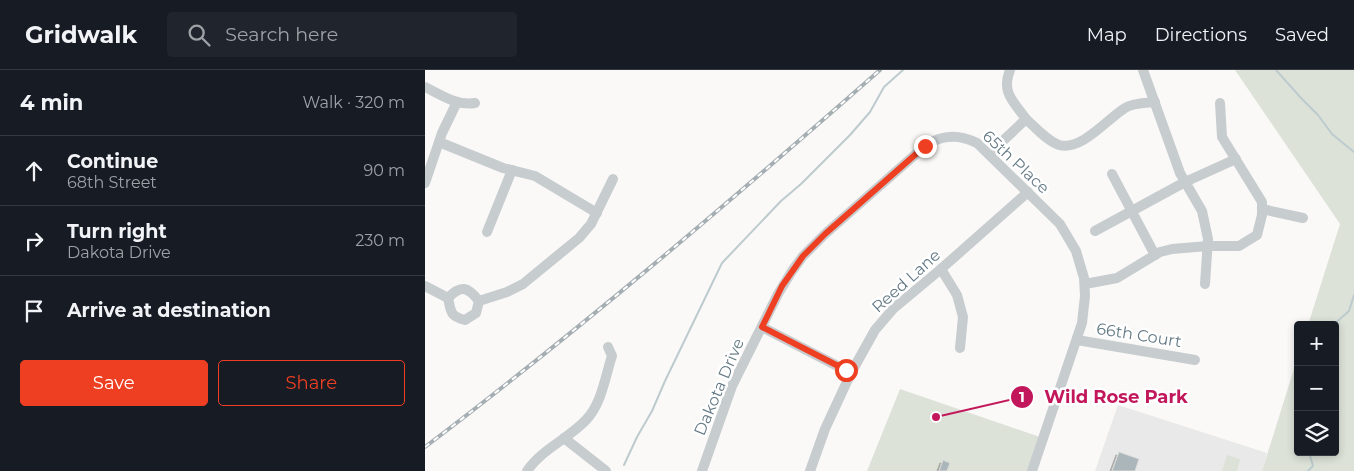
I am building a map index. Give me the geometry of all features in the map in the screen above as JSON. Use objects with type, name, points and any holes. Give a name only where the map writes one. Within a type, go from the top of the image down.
[{"type":"street","points":[[1010,70],[1005,85],[1025,119],[1053,142],[1061,146],[1072,145],[1093,134],[1126,106],[1155,102]]},
{"type":"street","points":[[1143,70],[1180,173],[1202,210],[1208,239],[1205,284]]},
{"type":"street","points":[[425,87],[457,102],[475,103]]},
{"type":"street","points":[[425,183],[439,142],[457,102]]},
{"type":"street","points":[[1085,284],[1117,278],[1155,255],[1171,249],[1239,246],[1257,235],[1263,202],[1222,137],[1220,103]]},
{"type":"street","points":[[989,154],[1025,119]]},
{"type":"street","name":"65th Place","points":[[959,136],[977,143],[1051,214],[1069,237],[1076,251],[1085,284],[1084,310],[1077,340],[1032,471]]},
{"type":"street","name":"Dakota Drive","points":[[702,471],[732,386],[787,278],[803,256],[816,242],[927,145],[942,137],[959,136]]},
{"type":"street","points":[[439,142],[495,165],[540,179],[597,213]]},
{"type":"street","points":[[1095,231],[1185,182],[1236,159]]},
{"type":"street","points":[[487,232],[512,170]]},
{"type":"street","points":[[1112,174],[1155,255]]},
{"type":"street","points":[[479,301],[507,292],[523,284],[585,232],[597,213],[613,180]]},
{"type":"street","name":"Reed Lane","points":[[810,471],[825,429],[851,373],[875,330],[893,309],[941,270],[1028,192]]},
{"type":"street","points":[[1262,209],[1303,218]]},
{"type":"street","points":[[941,270],[957,295],[963,317],[959,348]]},
{"type":"street","points":[[425,286],[448,298]]},
{"type":"street","points":[[448,298],[455,291],[462,288],[472,292],[479,301]]},
{"type":"street","points":[[448,298],[451,313],[456,318],[465,320],[476,314],[479,301]]},
{"type":"street","points":[[762,327],[851,373]]},
{"type":"street","name":"66th Court","points":[[1077,340],[1195,360]]},
{"type":"street","points":[[527,471],[535,461],[585,420],[597,404],[612,356],[608,347]]},
{"type":"street","points":[[563,438],[605,471]]},
{"type":"shaded area","points":[[1235,70],[1354,70],[1354,471],[1262,471],[1294,369],[1294,456],[1339,456],[1339,321],[1309,321],[1340,224]]},
{"type":"shaded area","points":[[900,389],[1043,438],[1032,471],[867,471]]},
{"type":"shaded area","points":[[1118,405],[1267,453],[1262,471],[1095,471]]},
{"type":"shaded area","points":[[1227,455],[1240,459],[1237,471],[1222,471]]},
{"type":"building","points":[[1119,452],[1139,459],[1135,471],[1112,471]]},
{"type":"building","points":[[943,460],[950,463],[947,471],[939,471]]},
{"type":"waterway","points":[[624,465],[652,411],[722,263],[781,201],[801,184],[850,135],[870,112],[884,87],[903,70]]},
{"type":"waterway","points":[[1276,70],[1318,115],[1332,134],[1354,152]]},
{"type":"waterway","points":[[1338,321],[1349,311],[1354,295]]},
{"type":"waterway","points":[[1308,471],[1313,466],[1310,456]]},
{"type":"railway","points":[[425,447],[542,356],[656,263],[880,70]]},
{"type":"place","name":"Wild Rose Park","points":[[936,417]]},
{"type":"route","points":[[846,370],[762,327],[782,286],[803,256],[816,242],[925,146]]}]
